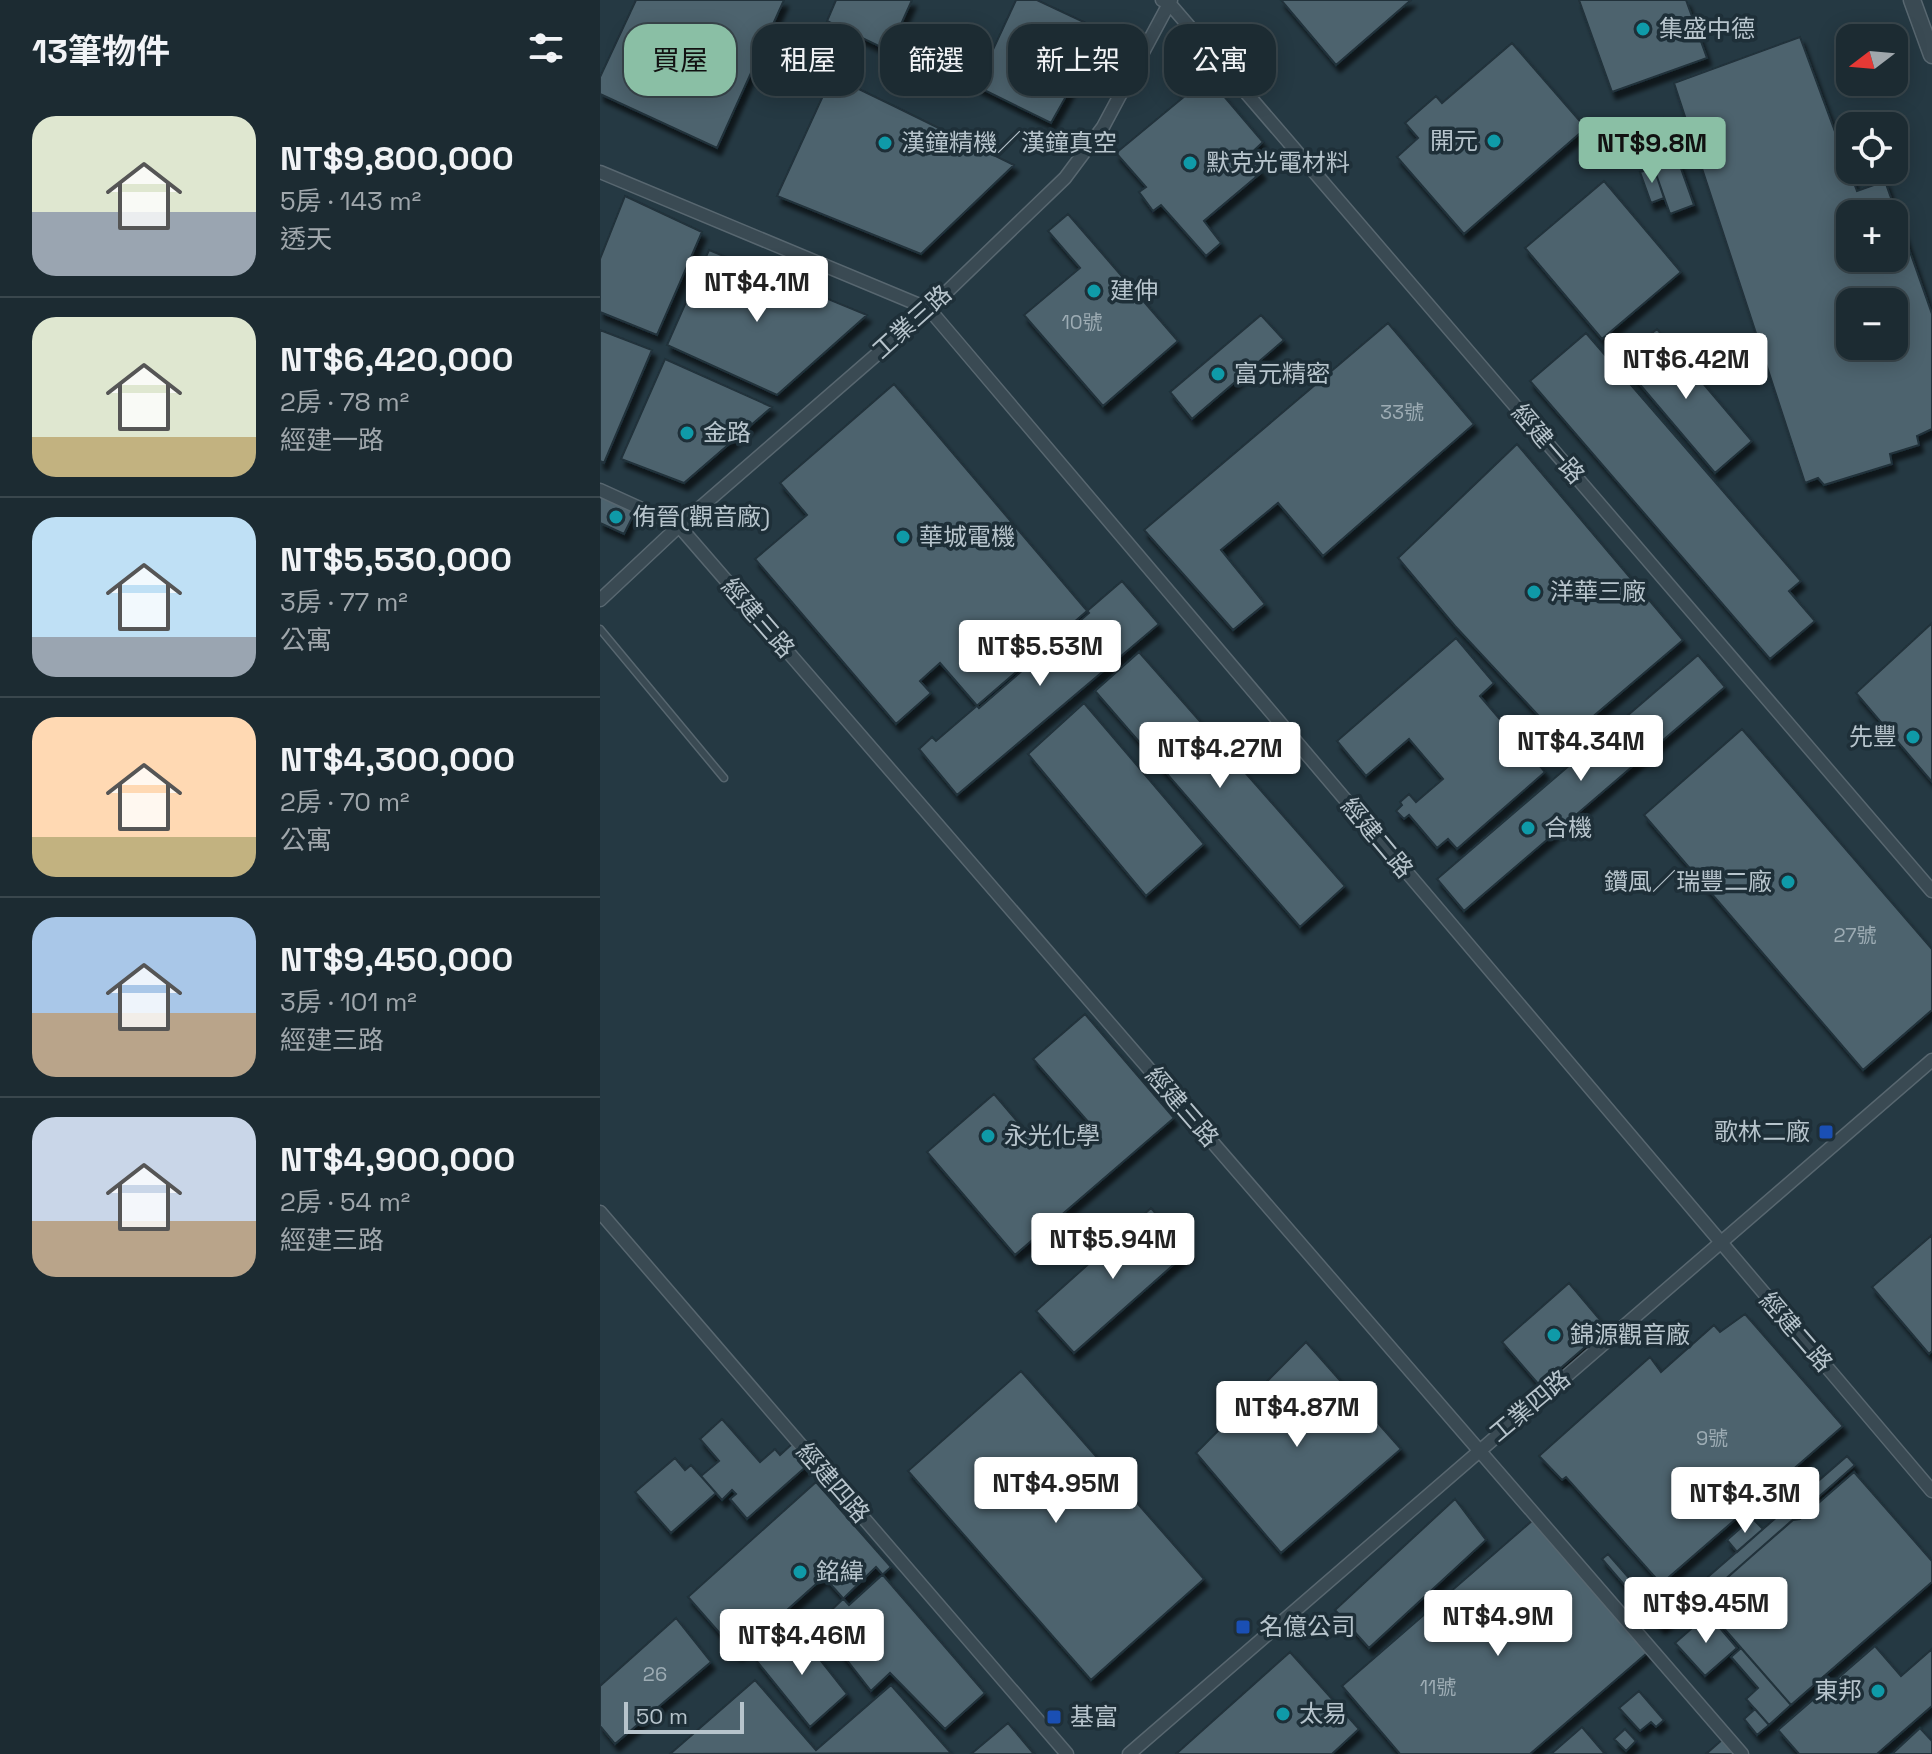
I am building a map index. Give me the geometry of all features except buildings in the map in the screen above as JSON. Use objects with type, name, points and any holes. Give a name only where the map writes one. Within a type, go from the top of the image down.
[{"type":"street","points":[[1912,0],[1931,50]]},
{"type":"street","name":"工業三路","points":[[600,600],[679,526],[929,309],[1065,178],[1103,127],[1167,1]]},
{"type":"street","name":"經建一路","points":[[1167,1],[1932,891]]},
{"type":"street","name":"經建二路","points":[[600,172],[929,309],[1932,1491]]},
{"type":"street","name":"經建三路","points":[[600,490],[679,526],[1742,1754]]},
{"type":"street","name":"工業四路","points":[[1129,1754],[1932,1060]]},
{"type":"street","name":"經建四路","points":[[600,1212],[1067,1754]]},
{"type":"lane","points":[[600,629],[724,778]]},
{"type":"place","name":"集盛中德","points":[[1643,29]]},
{"type":"place","name":"開元","points":[[1494,141]]},
{"type":"place","name":"漢鐘精機／漢鐘真空","points":[[885,143]]},
{"type":"place","name":"默克光電材料","points":[[1190,163]]},
{"type":"place","name":"建伸","points":[[1094,291]]},
{"type":"place","name":"富元精密","points":[[1218,374]]},
{"type":"place","name":"金路","points":[[687,433]]},
{"type":"place","name":"侑晉(觀音廠)","points":[[616,517]]},
{"type":"place","name":"華城電機","points":[[903,537]]},
{"type":"place","name":"洋華三廠","points":[[1534,592]]},
{"type":"place","name":"先豐","points":[[1913,737]]},
{"type":"place","name":"合機","points":[[1528,828]]},
{"type":"place","name":"鑽風／瑞豐二廠","points":[[1788,882]]},
{"type":"place","name":"歌林二廠","points":[[1826,1132]]},
{"type":"place","name":"永光化學","points":[[988,1136]]},
{"type":"place","name":"錦源觀音廠","points":[[1554,1335]]},
{"type":"place","name":"銘緯","points":[[800,1572]]},
{"type":"place","name":"名億公司","points":[[1243,1627]]},
{"type":"place","name":"東邦","points":[[1878,1691]]},
{"type":"place","name":"太易","points":[[1283,1714]]},
{"type":"place","name":"基富","points":[[1054,1717]]}]
